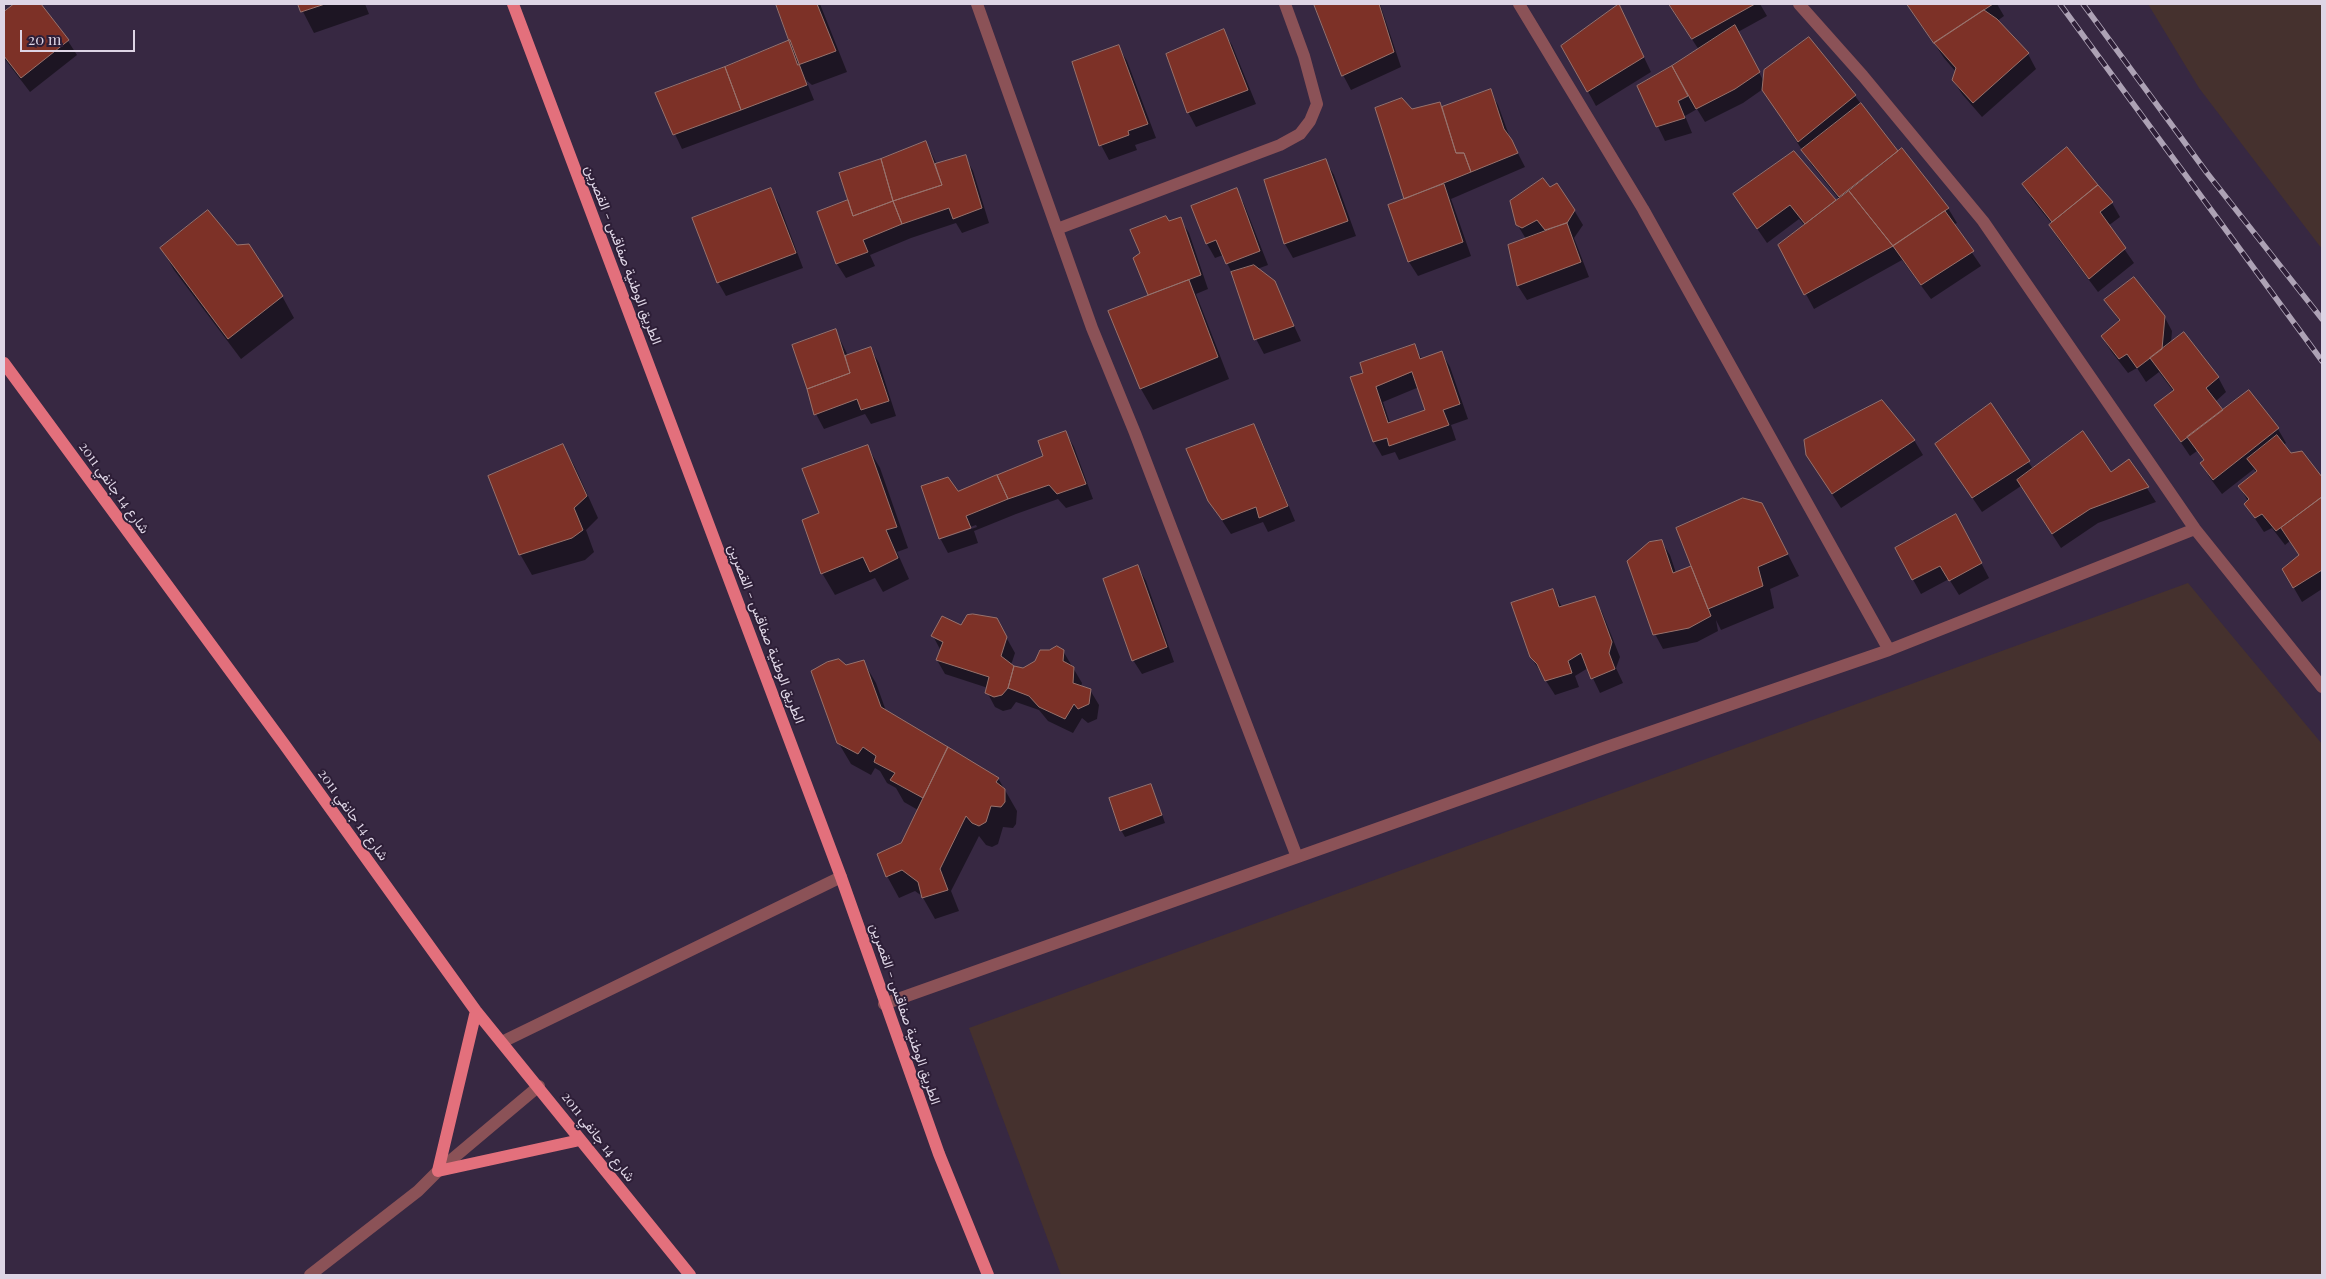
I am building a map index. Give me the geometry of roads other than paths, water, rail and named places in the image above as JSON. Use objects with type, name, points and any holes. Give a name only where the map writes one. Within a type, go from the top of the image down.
[{"type":"main road","name":"الطريق الوطنية صفاقس - القصرين","points":[[513,4],[841,878],[884,1004],[939,1154],[988,1275]]},
{"type":"main road","name":"شارع 14 جانفي 2011","points":[[4,363],[284,744],[476,1011],[539,1086],[580,1140],[690,1275]]},
{"type":"main road","points":[[476,1011],[438,1171],[580,1140]]},
{"type":"street","points":[[977,4],[1092,328],[1135,433],[1297,857]]},
{"type":"street","points":[[1057,229],[1280,145],[1300,134],[1310,122],[1317,104],[1304,56],[1285,4]]},
{"type":"street","points":[[1519,4],[1643,209],[1888,650]]},
{"type":"street","points":[[1799,4],[1863,76],[1983,221],[2195,530],[2322,687]]},
{"type":"street","points":[[884,1004],[1621,742],[1888,650],[2195,530]]},
{"type":"street","points":[[502,1042],[841,878]]},
{"type":"street","points":[[310,1275],[412,1196],[438,1171],[539,1086]]},
{"type":"railway","points":[[2060,4],[2322,361]]},
{"type":"railway","points":[[2083,4],[2207,173],[2322,319]]}]
